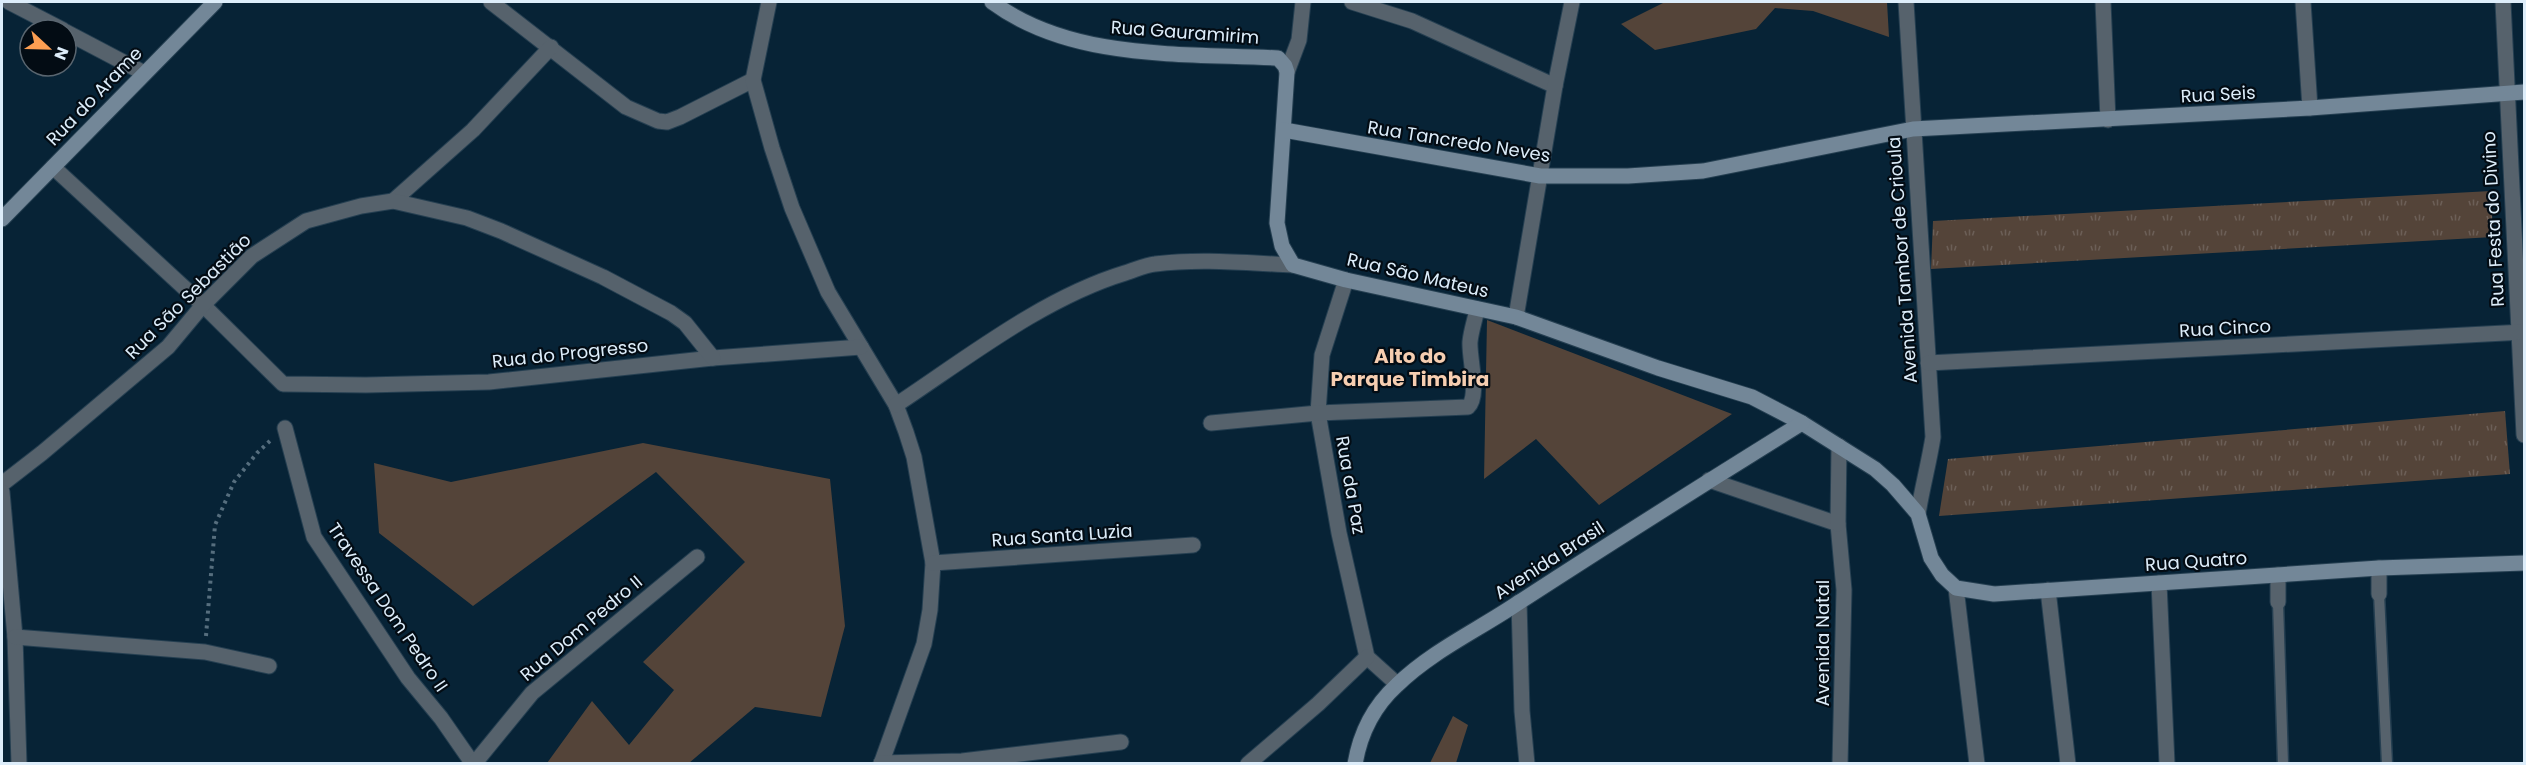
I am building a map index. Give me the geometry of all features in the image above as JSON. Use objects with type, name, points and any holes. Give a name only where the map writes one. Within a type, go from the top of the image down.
[{"type":"main road","name":"Rua do Arame","points":[[2,219],[215,2]]},
{"type":"main road","name":"Rua Gauramirim","points":[[992,2],[1049,33],[1090,44],[1127,50],[1285,57]]},
{"type":"main road","points":[[1285,57],[1287,72],[1277,223],[1282,246],[1293,265]]},
{"type":"main road","name":"Rua Seis","points":[[1913,129],[2310,108],[2524,92]]},
{"type":"main road","name":"Rua Tancredo Neves","points":[[1284,130],[1540,176],[1628,176],[1703,171],[1913,129]]},
{"type":"main road","name":"Rua São Mateus","points":[[1293,265],[1346,280],[1516,317],[1658,368],[1752,397],[1802,423],[1875,469],[1918,514]]},
{"type":"main road","name":"Avenida Brasil","points":[[1355,764],[1361,738],[1385,697],[1397,684],[1440,651],[1802,423]]},
{"type":"main road","points":[[1918,514],[1931,558],[1942,575],[1956,588]]},
{"type":"main road","name":"Rua Quatro","points":[[1956,588],[1994,594],[2379,568],[2524,563]]},
{"type":"street","points":[[9,2],[40,18]]},
{"type":"street","points":[[491,2],[626,107],[658,121],[667,122],[680,117],[753,80]]},
{"type":"street","points":[[769,2],[753,80],[772,148],[792,208],[828,292],[896,405],[915,457],[933,563],[930,610],[924,644],[881,763],[963,762],[1121,742]]},
{"type":"street","points":[[1285,57],[1299,40],[1303,2]]},
{"type":"street","points":[[1362,2],[1412,21],[1555,86]]},
{"type":"street","points":[[1516,317],[1555,86],[1572,2]]},
{"type":"street","name":"Avenida Tambor de Crioula","points":[[1906,2],[1933,437],[1929,463],[1922,482],[1918,514]]},
{"type":"street","points":[[2103,2],[2108,120]]},
{"type":"street","points":[[2303,2],[2310,108]]},
{"type":"street","name":"Rua Festa do Divino","points":[[2503,2],[2521,332],[2524,435]]},
{"type":"street","points":[[78,38],[144,72]]},
{"type":"street","points":[[393,201],[473,130],[551,47]]},
{"type":"street","points":[[53,167],[203,306]]},
{"type":"street","name":"Rua São Sebastião","points":[[2,484],[168,347],[203,306],[252,256],[306,221],[343,210],[393,201],[475,222],[603,277],[671,313],[685,323],[713,358]]},
{"type":"street","name":"Rua São Mateus","points":[[896,405],[1042,309],[1077,290],[1108,278],[1153,264],[1202,260],[1293,265]]},
{"type":"street","name":"Rua da Paz","points":[[1346,280],[1322,355],[1318,412],[1339,533],[1367,657]]},
{"type":"street","name":"Rua do Progresso","points":[[203,306],[283,384],[366,385],[489,382],[713,358],[861,347]]},
{"type":"street","points":[[1211,423],[1318,412],[1464,408],[1471,405],[1474,395],[1470,343],[1477,309]]},
{"type":"street","name":"Rua Cinco","points":[[1928,363],[2521,332]]},
{"type":"street","name":"Travessa Dom Pedro II","points":[[285,428],[314,537],[408,678],[441,718],[473,764]]},
{"type":"street","name":"Avenida Natal","points":[[1839,446],[1838,524],[1844,590],[1840,764]]},
{"type":"street","points":[[1709,480],[1838,524]]},
{"type":"street","points":[[2,492],[15,637],[19,764]]},
{"type":"street","name":"Rua Santa Luzia","points":[[933,563],[1193,545]]},
{"type":"street","name":"Rua Dom Pedro II","points":[[473,764],[532,693],[697,557]]},
{"type":"street","points":[[2379,568],[2379,594]]},
{"type":"street","points":[[2278,575],[2278,602]]},
{"type":"street","points":[[2159,583],[2167,764]]},
{"type":"street","points":[[1956,588],[1977,764]]},
{"type":"street","points":[[2048,590],[2068,764]]},
{"type":"street","points":[[1519,602],[1522,711],[1527,764]]},
{"type":"street","points":[[15,637],[205,652],[269,666]]},
{"type":"street","points":[[1248,764],[1318,704],[1367,657],[1397,684]]},
{"type":"lane","points":[[2379,594],[2387,764]]},
{"type":"lane","points":[[2278,602],[2283,764]]},
{"type":"path","points":[[205,652],[215,525],[234,483],[257,453],[285,428]]},
{"type":"green space","points":[[1665,2],[1887,2],[1889,37],[1813,11],[1775,8],[1756,29],[1655,50],[1621,24]]},
{"type":"green space","points":[[2491,191],[2493,237],[1931,269],[1933,221]]},
{"type":"green space","points":[[1487,320],[1732,414],[1599,505],[1536,439],[1484,479]]},
{"type":"green space","points":[[2505,411],[2510,474],[1939,516],[1948,459]]},
{"type":"green space","points":[[643,443],[830,479],[845,626],[821,717],[755,707],[689,763],[547,763],[592,701],[629,745],[674,690],[643,662],[745,562],[656,472],[473,606],[379,533],[374,463],[451,482]]},
{"type":"green space","points":[[1453,716],[1468,725],[1456,763],[1430,763]]},
{"type":"district","name":"Alto do Parque Timbira","points":[[1410,368]]}]
